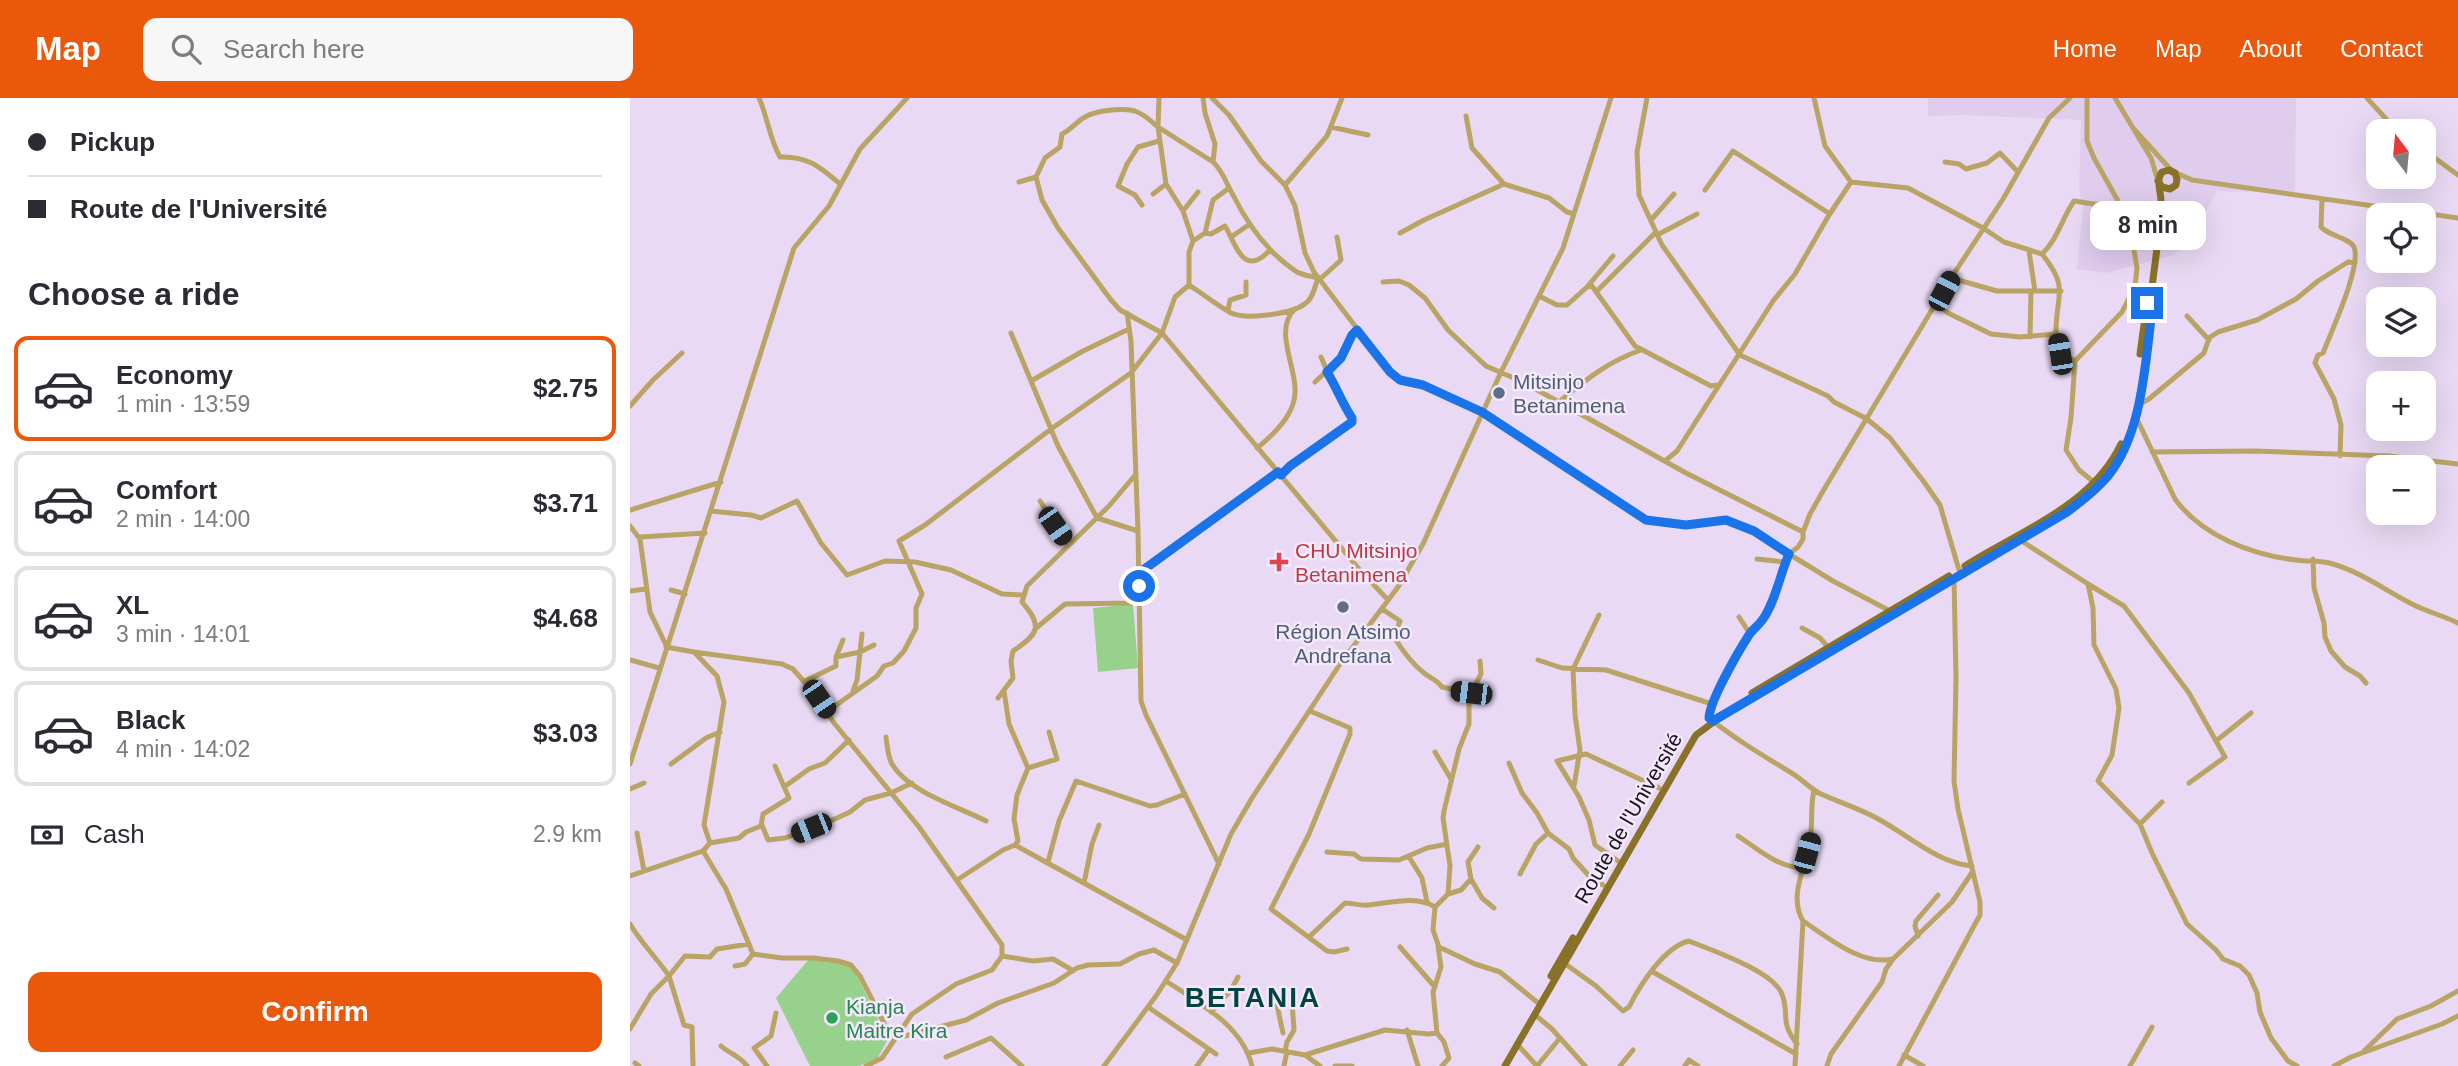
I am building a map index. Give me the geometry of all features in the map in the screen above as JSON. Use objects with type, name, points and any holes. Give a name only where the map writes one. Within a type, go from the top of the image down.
[{"type":"main road","points":[[2161,201],[2173,188],[2177,179],[2172,171],[2162,172],[2158,181],[2166,189],[2173,188]]},
{"type":"main road","name":"Route de l'Université","points":[[1503,1066],[1688,738],[1711,720],[2067,512],[2099,487],[2110,473],[2123,452],[2138,405],[2153,304],[2151,297],[2161,201],[2158,181]]},
{"type":"main road","name":"Route de l'Université","points":[[1745,700],[1828,647],[2064,507],[2095,484],[2118,450],[2132,415],[2147,303],[2151,297]]},
{"type":"main road","name":"Route de l'Université","points":[[1503,1066],[1691,740],[1711,720]]},
{"type":"street","points":[[758,98],[767,122],[768,134],[780,157],[810,161],[840,184]]},
{"type":"street","points":[[630,764],[632,749],[705,533],[794,248],[828,206],[860,149],[907,98]]},
{"type":"street","points":[[1159,98],[1159,141],[1166,184],[1183,211],[1193,242]]},
{"type":"street","points":[[1203,98],[1215,144],[1213,162]]},
{"type":"street","points":[[1212,98],[1229,115],[1261,160],[1285,185],[1295,206],[1305,253],[1319,279],[1390,372],[1400,380],[1423,385],[1482,412],[1646,520],[1686,525],[1726,520],[1754,531],[1890,611]]},
{"type":"street","points":[[1285,185],[1327,136],[1342,98]]},
{"type":"street","points":[[1104,1066],[1177,963],[1241,815],[1340,664],[1382,609],[1423,544],[1482,412],[1563,248],[1611,98]]},
{"type":"street","points":[[1647,98],[1637,158],[1639,195],[1670,257],[1740,355],[1828,396],[1834,402],[1867,419],[1890,438],[1940,505],[1959,570]]},
{"type":"street","points":[[1814,98],[1825,146],[1851,183],[1908,188],[2004,242],[2042,254],[2058,278],[2061,290],[2056,334],[2060,354],[2075,361]]},
{"type":"street","points":[[1973,868],[1944,859],[1881,820],[1814,790],[1790,772],[1753,751],[1746,743],[1737,741],[1711,720],[1712,705],[1749,634],[1763,620],[1789,554],[1803,539],[1803,532],[1817,503],[1951,278],[2003,200],[2049,118],[2070,98]]},
{"type":"street","points":[[2087,98],[2087,141],[2120,208],[2126,231],[2133,244],[2137,268],[2135,286],[2122,312],[2075,361],[2066,450],[2079,470],[2095,484]]},
{"type":"street","points":[[2115,98],[2151,158],[2158,181]]},
{"type":"street","points":[[2367,98],[2386,119]]},
{"type":"street","points":[[1319,279],[1299,273],[1270,250],[1250,224],[1221,169],[1137,112],[1101,112],[1084,117],[1070,131],[1062,134],[1060,147],[1045,158],[1036,177],[1042,200],[1058,228],[1111,300],[1120,310],[1162,333],[1359,569],[1388,600]]},
{"type":"street","points":[[1466,116],[1472,148],[1504,184],[1549,198],[1574,214]]},
{"type":"street","points":[[1331,127],[1368,135]]},
{"type":"street","points":[[2133,128],[2172,171],[2203,182]]},
{"type":"street","points":[[1142,205],[1135,195],[1118,186],[1119,182],[1138,147],[1159,141]]},
{"type":"street","points":[[1704,190],[1733,151],[1830,214]]},
{"type":"street","points":[[1945,162],[1959,164],[1966,169],[1987,163],[2000,153],[2018,172]]},
{"type":"street","points":[[2436,159],[2458,175]]},
{"type":"street","points":[[1018,182],[1036,177]]},
{"type":"street","points":[[2173,188],[2193,181],[2203,182],[2458,219]]},
{"type":"street","points":[[1665,461],[1677,450],[1773,301],[1795,274],[1851,183]]},
{"type":"street","points":[[1153,194],[1166,184]]},
{"type":"street","points":[[1400,233],[1504,184]]},
{"type":"street","points":[[828,711],[877,676],[884,666],[893,663],[910,643],[916,628],[916,608],[922,594],[899,541],[925,525],[1051,429],[1131,373],[1162,333],[1175,297],[1189,285],[1189,252],[1193,242],[1205,233],[1213,200],[1229,188]]},
{"type":"street","points":[[1183,211],[1198,192]]},
{"type":"street","points":[[1651,220],[1674,194]]},
{"type":"street","points":[[2322,200],[2321,227],[2354,247],[2356,263],[2323,353],[2318,355],[2315,363],[2334,399],[2341,425],[2340,456]]},
{"type":"street","points":[[2042,254],[2053,243],[2074,201],[2120,208]]},
{"type":"street","points":[[1597,292],[1657,233],[1697,214]]},
{"type":"street","points":[[1231,237],[1250,224]]},
{"type":"street","points":[[1205,233],[1211,234],[1225,226],[1238,255],[1242,258],[1255,260],[1264,257],[1270,250]]},
{"type":"street","points":[[1189,285],[1227,310],[1240,315],[1265,316],[1295,309],[1306,304],[1319,279],[1338,266],[1341,260],[1337,237]]},
{"type":"street","points":[[2029,251],[2033,291],[2030,337]]},
{"type":"street","points":[[1539,296],[1557,304],[1567,305],[1614,256]]},
{"type":"street","points":[[2138,405],[2149,400],[2204,353],[2209,340],[2218,332],[2257,320],[2296,299],[2348,262],[2356,263]]},
{"type":"street","points":[[1951,278],[1997,291],[2061,290]]},
{"type":"street","points":[[1383,282],[1399,281],[1409,285],[1425,298],[1448,330],[1486,366],[1803,532]]},
{"type":"street","points":[[1227,310],[1230,300],[1246,295],[1246,282]]},
{"type":"street","points":[[1587,287],[1592,286],[1597,292],[1635,346],[1711,386],[1719,383]]},
{"type":"street","points":[[1937,304],[1948,313],[1991,334],[2030,337],[2056,334]]},
{"type":"street","points":[[1257,447],[1277,429],[1294,400],[1286,346],[1287,319],[1295,309]]},
{"type":"street","points":[[1127,313],[1136,474],[1141,701],[1219,864]]},
{"type":"street","points":[[2187,316],[2209,340]]},
{"type":"street","points":[[1031,381],[1083,351],[1129,329]]},
{"type":"street","points":[[1315,382],[1341,358],[1357,330]]},
{"type":"street","points":[[1011,333],[1051,429],[1097,517],[1138,531]]},
{"type":"street","points":[[1559,402],[1588,377],[1619,358],[1641,350]]},
{"type":"street","points":[[630,406],[682,353]]},
{"type":"street","points":[[1139,573],[1352,422],[1321,357]]},
{"type":"street","points":[[2136,417],[2175,499],[2206,528],[2246,549],[2298,561],[2313,559],[2363,576],[2413,605],[2458,623]]},
{"type":"street","points":[[2152,452],[2256,451],[2389,456],[2458,464]]},
{"type":"street","points":[[1035,629],[1034,617],[1022,602],[1023,595],[1036,575],[1097,517],[1136,474]]},
{"type":"street","points":[[630,510],[721,482]]},
{"type":"street","points":[[711,511],[761,518],[797,501],[821,543],[847,575],[885,561],[909,563],[951,570],[1002,594],[1023,595]]},
{"type":"street","points":[[1040,501],[1068,545]]},
{"type":"street","points":[[630,526],[640,537],[650,612],[666,646]]},
{"type":"street","points":[[640,537],[705,533]]},
{"type":"street","points":[[2020,540],[2124,606],[2189,694],[2225,757],[2189,783]]},
{"type":"street","points":[[1757,559],[1786,562]]},
{"type":"street","points":[[2313,559],[2314,588],[2325,637],[2331,651],[2345,667],[2366,683]]},
{"type":"street","points":[[1899,1066],[1980,915],[1954,781],[1954,578]]},
{"type":"street","points":[[2088,584],[2094,608],[2094,645],[2116,689],[2119,708],[2112,755],[2098,781],[2140,824],[2187,924],[2223,959],[2240,966],[2249,975],[2271,1038],[2288,1061],[2297,1066]]},
{"type":"street","points":[[630,591],[646,589]]},
{"type":"street","points":[[671,590],[685,594]]},
{"type":"street","points":[[998,698],[1014,675],[1011,660],[1013,650],[1026,642],[1035,629],[1065,604],[1139,601]]},
{"type":"street","points":[[1382,609],[1400,621],[1394,636],[1402,651],[1422,671],[1442,687],[1471,693]]},
{"type":"street","points":[[1574,786],[1580,754],[1573,669],[1599,615]]},
{"type":"street","points":[[677,616],[687,617]]},
{"type":"street","points":[[1739,617],[1749,634]]},
{"type":"street","points":[[1802,628],[1820,638],[1828,647]]},
{"type":"street","points":[[853,691],[857,680],[862,634]]},
{"type":"street","points":[[806,681],[836,666],[836,657],[843,640]]},
{"type":"street","points":[[836,657],[860,652],[874,645]]},
{"type":"street","points":[[666,646],[782,664],[793,669],[806,681],[834,723],[919,827],[1002,945],[1002,956],[992,970],[956,985],[912,1014],[882,1058],[866,1066]]},
{"type":"street","points":[[694,652],[717,676],[724,702],[704,825],[710,843]]},
{"type":"street","points":[[630,660],[659,668]]},
{"type":"street","points":[[1538,660],[1573,669],[1606,670],[1712,705]]},
{"type":"street","points":[[1448,894],[1450,866],[1443,818],[1459,749],[1469,724],[1471,693],[1481,674],[1480,661]]},
{"type":"street","points":[[957,880],[1015,845],[1018,836],[1014,819],[1017,795],[1028,768],[1009,724],[1004,688]]},
{"type":"street","points":[[1310,712],[1350,728],[1350,734],[1308,834],[1271,909],[1327,951],[1348,949]]},
{"type":"street","points":[[2216,741],[2251,713]]},
{"type":"street","points":[[671,764],[706,738],[720,732]]},
{"type":"street","points":[[1028,768],[1056,759],[1049,732]]},
{"type":"street","points":[[886,737],[892,764],[912,783],[933,797],[986,821]]},
{"type":"street","points":[[784,787],[809,769],[825,763],[849,740]]},
{"type":"street","points":[[1435,752],[1451,779]]},
{"type":"street","points":[[1618,861],[1595,845],[1587,814],[1574,786],[1557,761],[1586,754],[1659,788]]},
{"type":"street","points":[[1510,762],[1522,793],[1548,833],[1569,849],[1573,858],[1591,878],[1603,885]]},
{"type":"street","points":[[775,766],[789,798],[763,814],[762,825],[768,840],[785,838],[850,812],[865,800],[891,793],[912,783]]},
{"type":"street","points":[[1048,862],[1059,821],[1076,781],[1150,806],[1185,794]]},
{"type":"street","points":[[630,789],[644,783]]},
{"type":"street","points":[[1814,790],[1811,838],[1800,873],[1796,910],[1803,921],[1886,969]]},
{"type":"street","points":[[2140,824],[2162,802]]},
{"type":"street","points":[[630,876],[703,851],[710,843],[739,838],[762,825]]},
{"type":"street","points":[[1084,883],[1099,825]]},
{"type":"street","points":[[637,833],[644,871]]},
{"type":"street","points":[[1520,874],[1536,844],[1548,833]]},
{"type":"street","points":[[1738,836],[1769,857],[1795,868],[1803,868]]},
{"type":"street","points":[[1327,852],[1354,854],[1362,859],[1399,860],[1427,848],[1447,844]]},
{"type":"street","points":[[1015,845],[1187,940]]},
{"type":"street","points":[[1478,847],[1468,862],[1471,879],[1482,898],[1494,908]]},
{"type":"street","points":[[703,851],[726,889],[754,954]]},
{"type":"street","points":[[1409,857],[1422,878],[1427,902]]},
{"type":"street","points":[[1827,1066],[1831,1054],[1882,982],[1893,959],[1952,902],[1973,868]]},
{"type":"street","points":[[1442,1066],[1449,1058],[1444,1042],[1437,1033],[1433,992],[1441,964],[1433,930],[1435,908],[1448,894],[1461,890],[1471,879]]},
{"type":"street","points":[[1918,936],[1914,926],[1916,921],[1938,895]]},
{"type":"street","points":[[1310,937],[1345,903],[1367,905],[1401,900],[1427,902],[1435,908]]},
{"type":"street","points":[[1795,1066],[1803,921]]},
{"type":"street","points":[[630,923],[640,942],[650,950],[669,976],[684,1025],[692,1027],[694,1066]]},
{"type":"street","points":[[1564,963],[1596,986],[1623,1011],[1629,1007],[1653,972],[1676,946],[1689,940],[1745,964],[1778,987],[1784,1001],[1785,1025],[1797,1044]]},
{"type":"street","points":[[630,1029],[651,994],[685,956],[709,957],[717,949],[749,944]]},
{"type":"street","points":[[1438,946],[1475,964],[1500,972],[1537,1002]]},
{"type":"street","points":[[1400,947],[1435,987]]},
{"type":"street","points":[[754,954],[813,958],[851,965],[860,976],[886,1027],[901,1037],[966,1020],[998,1003],[1054,983],[1073,970],[1088,965],[1120,964],[1154,950],[1177,963]]},
{"type":"street","points":[[735,966],[745,964],[754,954]]},
{"type":"street","points":[[1002,956],[1033,961],[1053,959],[1073,970]]},
{"type":"street","points":[[1869,959],[1893,959]]},
{"type":"street","points":[[1653,972],[1796,1054]]},
{"type":"street","points":[[1211,1012],[1231,990],[1238,977]]},
{"type":"street","points":[[1166,981],[1211,1012],[1238,1036],[1249,1053],[1252,1066]]},
{"type":"street","points":[[2364,1051],[2397,1019],[2431,1006],[2458,991]]},
{"type":"street","points":[[1275,996],[1283,1033]]},
{"type":"street","points":[[1284,1066],[1287,1042],[1294,1030],[1293,1002]]},
{"type":"street","points":[[1148,1007],[1216,1054]]},
{"type":"street","points":[[1278,1014],[1293,1012]]},
{"type":"street","points":[[767,1066],[754,1048],[771,1036],[776,1013]]},
{"type":"street","points":[[1534,1014],[1585,1066]]},
{"type":"street","points":[[2334,1066],[2364,1051],[2458,1016]]},
{"type":"street","points":[[2130,1066],[2152,1027]]},
{"type":"street","points":[[1407,1030],[1418,1066]]},
{"type":"street","points":[[1305,1055],[1378,1031],[1437,1033]]},
{"type":"street","points":[[946,1057],[991,1038],[1022,1066]]},
{"type":"street","points":[[1517,1044],[1537,1066],[1560,1038]]},
{"type":"street","points":[[721,1046],[729,1053],[741,1057],[747,1066]]},
{"type":"street","points":[[1197,1066],[1209,1049]]},
{"type":"street","points":[[1249,1053],[1272,1049],[1286,1051],[1305,1055],[1320,1066]]},
{"type":"street","points":[[1620,1066],[1633,1050]]},
{"type":"street","points":[[1904,1055],[1923,1066]]},
{"type":"street","points":[[1685,1066],[1689,1060],[1698,1066]]},
{"type":"street","points":[[1335,1066],[1352,1066]]},
{"type":"shaded area","points":[[1928,98],[2296,98],[2295,193],[2217,191],[2199,234],[2173,255],[2106,273],[2077,269],[2083,204],[2079,191],[2081,120],[1928,116]]},
{"type":"green space","points":[[1133,604],[1138,668],[1098,672],[1093,608]]},
{"type":"green space","name":"Kianja Maitre Kira","points":[[809,959],[845,963],[853,968],[888,1039],[877,1059],[859,1066],[810,1066],[776,998]]},
{"type":"place","name":"Mitsinjo Betanimena","points":[[1499,393]]},
{"type":"place","name":"CHU Mitsinjo Betanimena","points":[[1279,562]]},
{"type":"place","name":"Région Atsimo Andrefana","points":[[1343,607]]},
{"type":"place","name":"Kianja Maitre Kira","points":[[832,1018]]},
{"type":"district","name":"BETANIA","points":[[1253,997]]},
{"type":"route","points":[[1139,586],[1139,573],[1278,472],[1281,475],[1352,422],[1327,372],[1341,358],[1357,330],[1390,372],[1400,380],[1423,385],[1482,412],[1646,520],[1686,525],[1726,520],[1754,531],[1789,554],[1763,620],[1749,634],[1712,705],[1709,718],[1713,721],[2067,512],[2099,487],[2123,452],[2136,417],[2153,304],[2151,297],[2147,303]]}]
